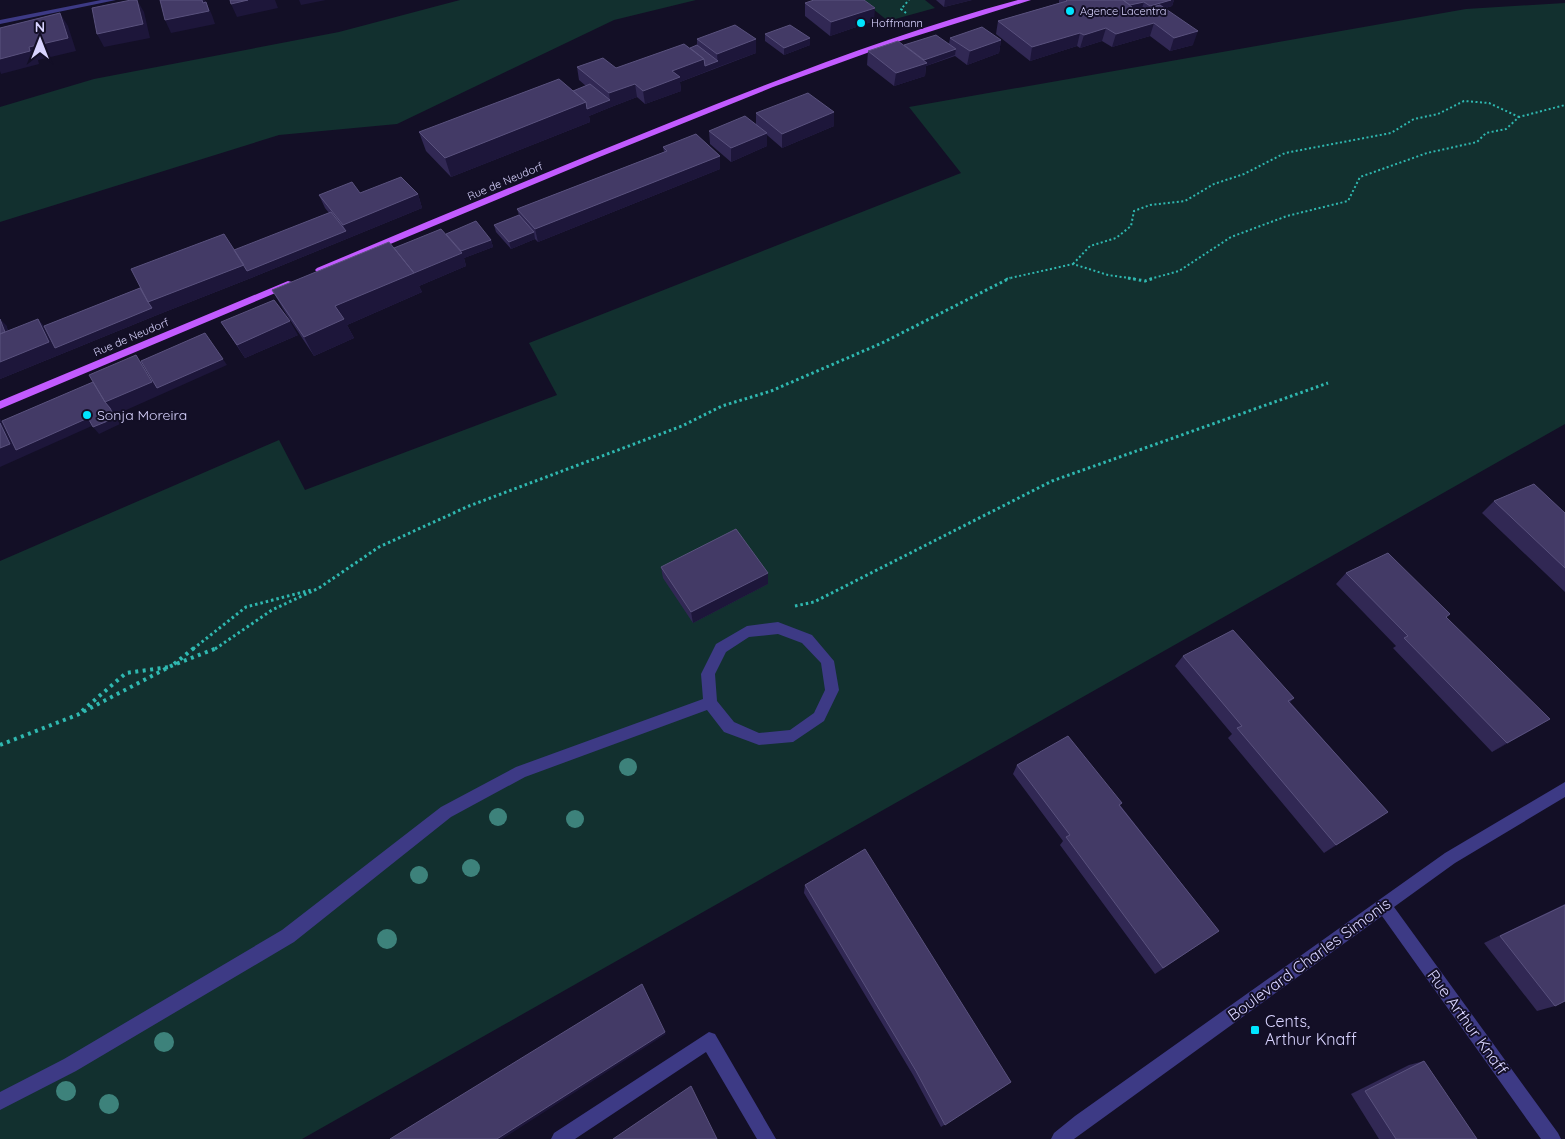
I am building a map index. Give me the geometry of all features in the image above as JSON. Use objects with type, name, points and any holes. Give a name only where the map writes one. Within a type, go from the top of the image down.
[{"type":"main road","name":"Rue de Neudorf","points":[[312,274],[595,155],[804,71],[952,20],[1027,0]]},
{"type":"main road","name":"Rue de Neudorf","points":[[0,405],[293,282]]},
{"type":"street","points":[[0,22],[112,0]]},
{"type":"street","points":[[778,628],[807,639],[827,661],[832,690],[819,717],[793,736],[759,739],[729,727],[710,703],[708,674],[721,648],[747,632],[778,628]]},
{"type":"street","points":[[0,1101],[70,1066],[288,936],[446,812],[521,772],[710,703]]},
{"type":"street","name":"Boulevard Charles Simonis","points":[[1060,1139],[1081,1122],[1450,858],[1565,789]]},
{"type":"street","name":"Rue Arthur Knaff","points":[[1384,906],[1552,1139]]},
{"type":"street","points":[[560,1139],[709,1040],[767,1139]]},
{"type":"path","points":[[909,0],[902,9],[909,16]]},
{"type":"path","points":[[1073,264],[1090,246],[1116,238],[1131,226],[1134,211],[1150,205],[1185,201],[1214,184],[1244,174],[1285,153],[1391,133],[1414,119],[1438,114],[1464,102],[1489,103],[1519,117]]},
{"type":"path","points":[[0,745],[77,715],[171,666],[214,650],[272,610],[319,588],[380,547],[469,506],[682,426],[722,406],[771,391],[882,343],[1007,279],[1073,264],[1108,275],[1145,281],[1179,271],[1231,237],[1287,216],[1348,201],[1360,177],[1427,153],[1477,142],[1486,133],[1506,129],[1519,117],[1565,105]]},
{"type":"path","points":[[788,607],[814,602],[1052,481],[1328,383]]},
{"type":"path","points":[[77,715],[126,673],[171,666],[246,607],[319,588]]},
{"type":"green space","points":[[460,0],[696,0],[614,20],[397,124],[279,135],[0,222],[0,107],[94,79],[339,32]]},
{"type":"green space","points":[[862,0],[925,0],[935,8],[888,21]]},
{"type":"green space","points":[[1565,3],[1565,424],[302,1139],[0,1139],[0,561],[279,440],[305,490],[557,395],[529,343],[961,173],[909,107],[1466,9]]},
{"type":"building","points":[[137,0],[143,24],[97,34],[92,8]]},
{"type":"building","points":[[160,0],[202,0],[203,3],[206,2],[209,11],[165,20]]},
{"type":"building","points":[[230,0],[248,0],[231,4]]},
{"type":"building","points":[[814,0],[864,0],[875,8],[831,22],[805,3]]},
{"type":"building","points":[[1066,0],[1123,0],[1137,11],[1160,5],[1198,31],[1174,38],[1154,23],[1116,34],[1106,28],[1084,35],[1080,33],[1032,47],[998,21]]},
{"type":"building","points":[[1123,0],[1171,0],[1150,6],[1144,2],[1130,5]]},
{"type":"building","points":[[60,13],[68,38],[29,47],[30,51],[0,59],[0,28]]},
{"type":"building","points":[[735,25],[756,39],[717,54],[697,39]]},
{"type":"building","points":[[790,25],[810,38],[784,48],[765,34]]},
{"type":"building","points":[[982,27],[1001,40],[970,51],[950,38]]},
{"type":"building","points":[[936,35],[956,49],[924,60],[904,45]]},
{"type":"building","points":[[898,41],[927,63],[896,73],[868,51]]},
{"type":"building","points":[[684,44],[704,59],[672,71],[680,77],[643,91],[635,84],[609,93],[577,67],[603,58],[616,68]]},
{"type":"building","points":[[697,45],[718,61],[705,66],[704,59],[690,48]]},
{"type":"building","points":[[559,79],[586,102],[445,158],[419,132]]},
{"type":"building","points":[[590,84],[610,100],[587,109],[586,102],[573,91]]},
{"type":"building","points":[[808,93],[834,112],[782,134],[756,113]]},
{"type":"building","points":[[745,116],[767,133],[731,148],[709,131]]},
{"type":"building","points":[[696,134],[720,156],[535,229],[517,209],[667,151],[663,147]]},
{"type":"building","points":[[401,177],[418,194],[343,225],[319,195],[352,182],[360,193]]},
{"type":"building","points":[[331,212],[346,231],[247,271],[234,250]]},
{"type":"building","points":[[519,215],[534,232],[509,242],[494,225]]},
{"type":"building","points":[[476,221],[491,240],[461,251],[446,234]]},
{"type":"building","points":[[441,229],[462,253],[414,273],[394,248]]},
{"type":"building","points":[[224,234],[244,265],[148,302],[131,269]]},
{"type":"building","points":[[389,242],[414,273],[335,306],[344,319],[304,337],[272,290]]},
{"type":"building","points":[[140,288],[152,308],[55,348],[44,326]]},
{"type":"building","points":[[274,300],[290,321],[237,345],[221,322]]},
{"type":"building","points":[[0,319],[5,332],[0,334]]},
{"type":"building","points":[[38,319],[49,342],[0,362],[0,334]]},
{"type":"building","points":[[205,333],[223,359],[157,388],[141,361]]},
{"type":"building","points":[[136,355],[152,382],[105,402],[89,375]]},
{"type":"building","points":[[93,382],[115,418],[93,427],[88,418],[16,450],[2,421]]},
{"type":"building","points":[[0,423],[10,444],[0,448]]},
{"type":"building","points":[[1534,484],[1565,513],[1565,568],[1494,501]]},
{"type":"building","points":[[736,529],[768,573],[691,612],[661,567]]},
{"type":"building","points":[[1388,553],[1450,614],[1446,617],[1550,719],[1507,743],[1404,638],[1408,636],[1346,573]]},
{"type":"building","points":[[1233,630],[1294,698],[1288,701],[1388,812],[1336,845],[1237,728],[1242,726],[1183,656]]},
{"type":"building","points":[[1068,736],[1122,803],[1119,805],[1219,931],[1163,968],[1066,837],[1070,835],[1017,765]]},
{"type":"building","points":[[865,849],[1011,1082],[945,1125],[916,1071],[805,885]]},
{"type":"building","points":[[1565,905],[1565,1001],[1555,1006],[1500,936]]},
{"type":"building","points":[[642,984],[665,1032],[497,1139],[390,1139]]},
{"type":"building","points":[[1424,1061],[1477,1139],[1396,1139],[1365,1091]]},
{"type":"building","points":[[691,1086],[717,1139],[613,1139]]},
{"type":"place","name":"Agence Lacentra","points":[[1070,11]]},
{"type":"place","name":"Hoffmann","points":[[861,23]]},
{"type":"place","name":"Sonja Moreira","points":[[87,415]]},
{"type":"place","name":"Cents, Arthur Knaff","points":[[1255,1030]]}]
